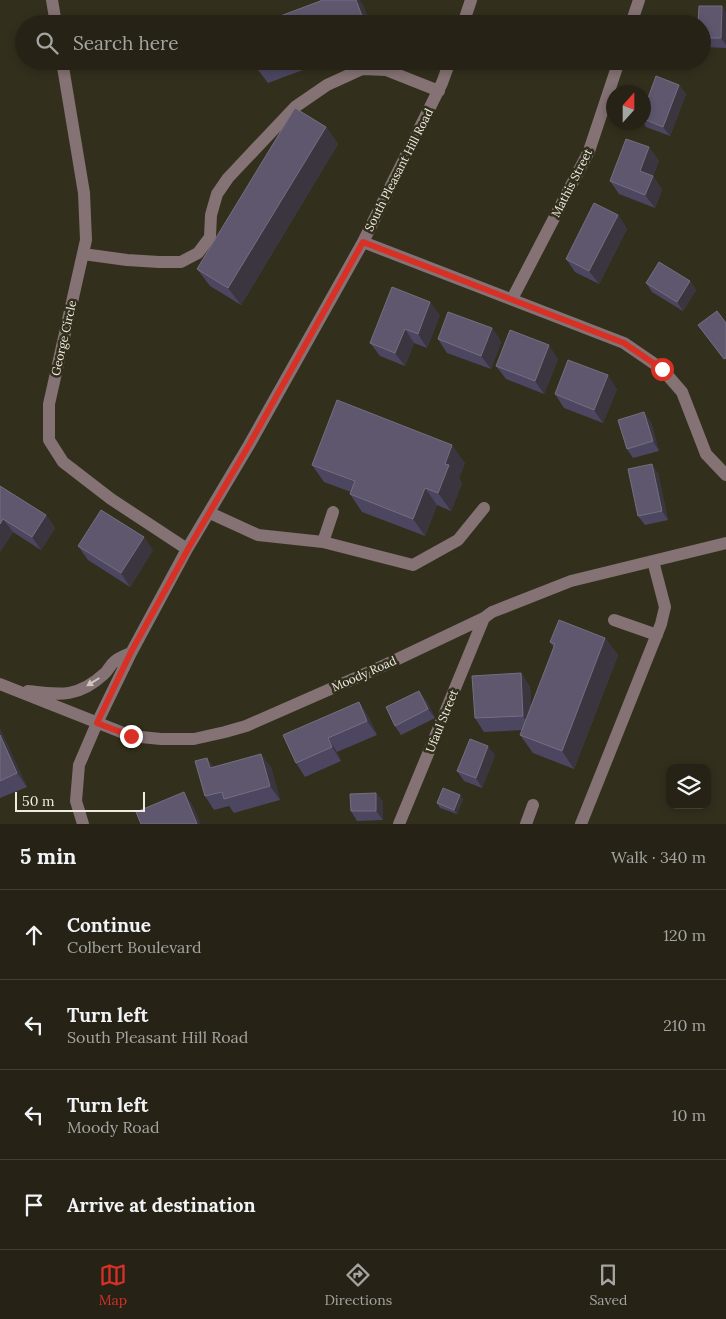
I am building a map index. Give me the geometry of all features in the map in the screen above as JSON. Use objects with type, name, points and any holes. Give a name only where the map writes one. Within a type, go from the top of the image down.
[{"type":"street","points":[[52,0],[54,15]]},
{"type":"street","points":[[466,15],[471,0]]},
{"type":"street","points":[[634,15],[639,0]]},
{"type":"street","name":"George Circle","points":[[64,70],[84,192],[86,240],[49,404],[49,440],[62,462],[111,499],[188,549]]},
{"type":"street","points":[[83,254],[126,260],[181,262],[198,253],[210,237],[211,215],[217,194],[228,178],[295,108],[327,85],[360,70]]},
{"type":"street","points":[[386,70],[439,91]]},
{"type":"street","name":"South Pleasant Hill Road","points":[[82,824],[76,801],[80,765],[97,723],[131,652],[363,242],[439,91],[447,70]]},
{"type":"street","name":"Mathis Street","points":[[512,300],[589,150],[616,70]]},
{"type":"street","points":[[363,242],[624,343],[662,369],[682,392],[706,454],[726,475]]},
{"type":"street","points":[[210,513],[258,535],[323,542],[413,565],[458,540],[484,508]]},
{"type":"street","points":[[323,542],[333,512]]},
{"type":"street","name":"Moody Road","points":[[6,686],[131,736],[161,740],[194,739],[246,726],[385,665],[484,618],[492,612],[571,582],[726,543]]},
{"type":"street","points":[[581,824],[662,624],[664,607],[653,561]]},
{"type":"street","name":"Ufaul Street","points":[[399,824],[484,618]]},
{"type":"street","points":[[614,620],[657,636]]},
{"type":"street","points":[[6,686],[58,694],[71,693],[96,680],[114,662],[131,652]]},
{"type":"street","points":[[526,824],[533,805]]},
{"type":"building","points":[[323,0],[356,0],[362,15],[283,15]]},
{"type":"building","points":[[699,6],[722,6],[721,38],[711,38],[711,15],[698,15]]},
{"type":"building","points":[[656,76],[679,85],[663,127],[651,122],[651,90]]},
{"type":"building","points":[[295,108],[326,127],[228,288],[197,269]]},
{"type":"building","points":[[626,139],[649,147],[640,171],[653,176],[645,195],[610,181]]},
{"type":"building","points":[[594,203],[618,215],[589,271],[566,259]]},
{"type":"building","points":[[659,262],[690,281],[677,302],[646,283]]},
{"type":"building","points":[[392,287],[430,302],[418,334],[405,329],[395,353],[370,343]]},
{"type":"building","points":[[717,311],[726,323],[726,358],[724,359],[698,325]]},
{"type":"building","points":[[448,312],[492,328],[481,356],[438,339]]},
{"type":"building","points":[[510,330],[549,345],[535,381],[496,366]]},
{"type":"building","points":[[568,360],[608,375],[594,410],[555,394]]},
{"type":"building","points":[[337,400],[452,445],[445,464],[449,465],[438,493],[425,488],[413,519],[350,494],[355,481],[312,465]]},
{"type":"building","points":[[644,412],[653,441],[627,449],[618,420]]},
{"type":"building","points":[[652,464],[662,511],[638,516],[628,469]]},
{"type":"building","points":[[0,486],[46,515],[32,537],[3,519],[0,524]]},
{"type":"building","points":[[101,510],[144,537],[121,573],[78,546]]},
{"type":"building","points":[[559,620],[605,638],[562,751],[520,735],[555,644],[550,642]]},
{"type":"building","points":[[521,673],[523,716],[475,718],[472,676]]},
{"type":"building","points":[[419,691],[428,709],[395,726],[386,707]]},
{"type":"building","points":[[359,702],[367,721],[328,738],[332,747],[296,763],[283,735]]},
{"type":"building","points":[[0,735],[17,773],[0,781]]},
{"type":"building","points":[[470,739],[488,746],[476,778],[457,771]]},
{"type":"building","points":[[261,754],[270,786],[224,799],[222,792],[205,796],[195,761],[207,758],[210,768]]},
{"type":"building","points":[[443,788],[460,795],[454,810],[437,803]]},
{"type":"building","points":[[184,792],[197,824],[141,824],[136,812]]},
{"type":"building","points":[[376,793],[376,811],[351,811],[350,794]]},
{"type":"route","points":[[131,736],[97,723],[131,652],[363,242],[624,343],[662,369]]}]
